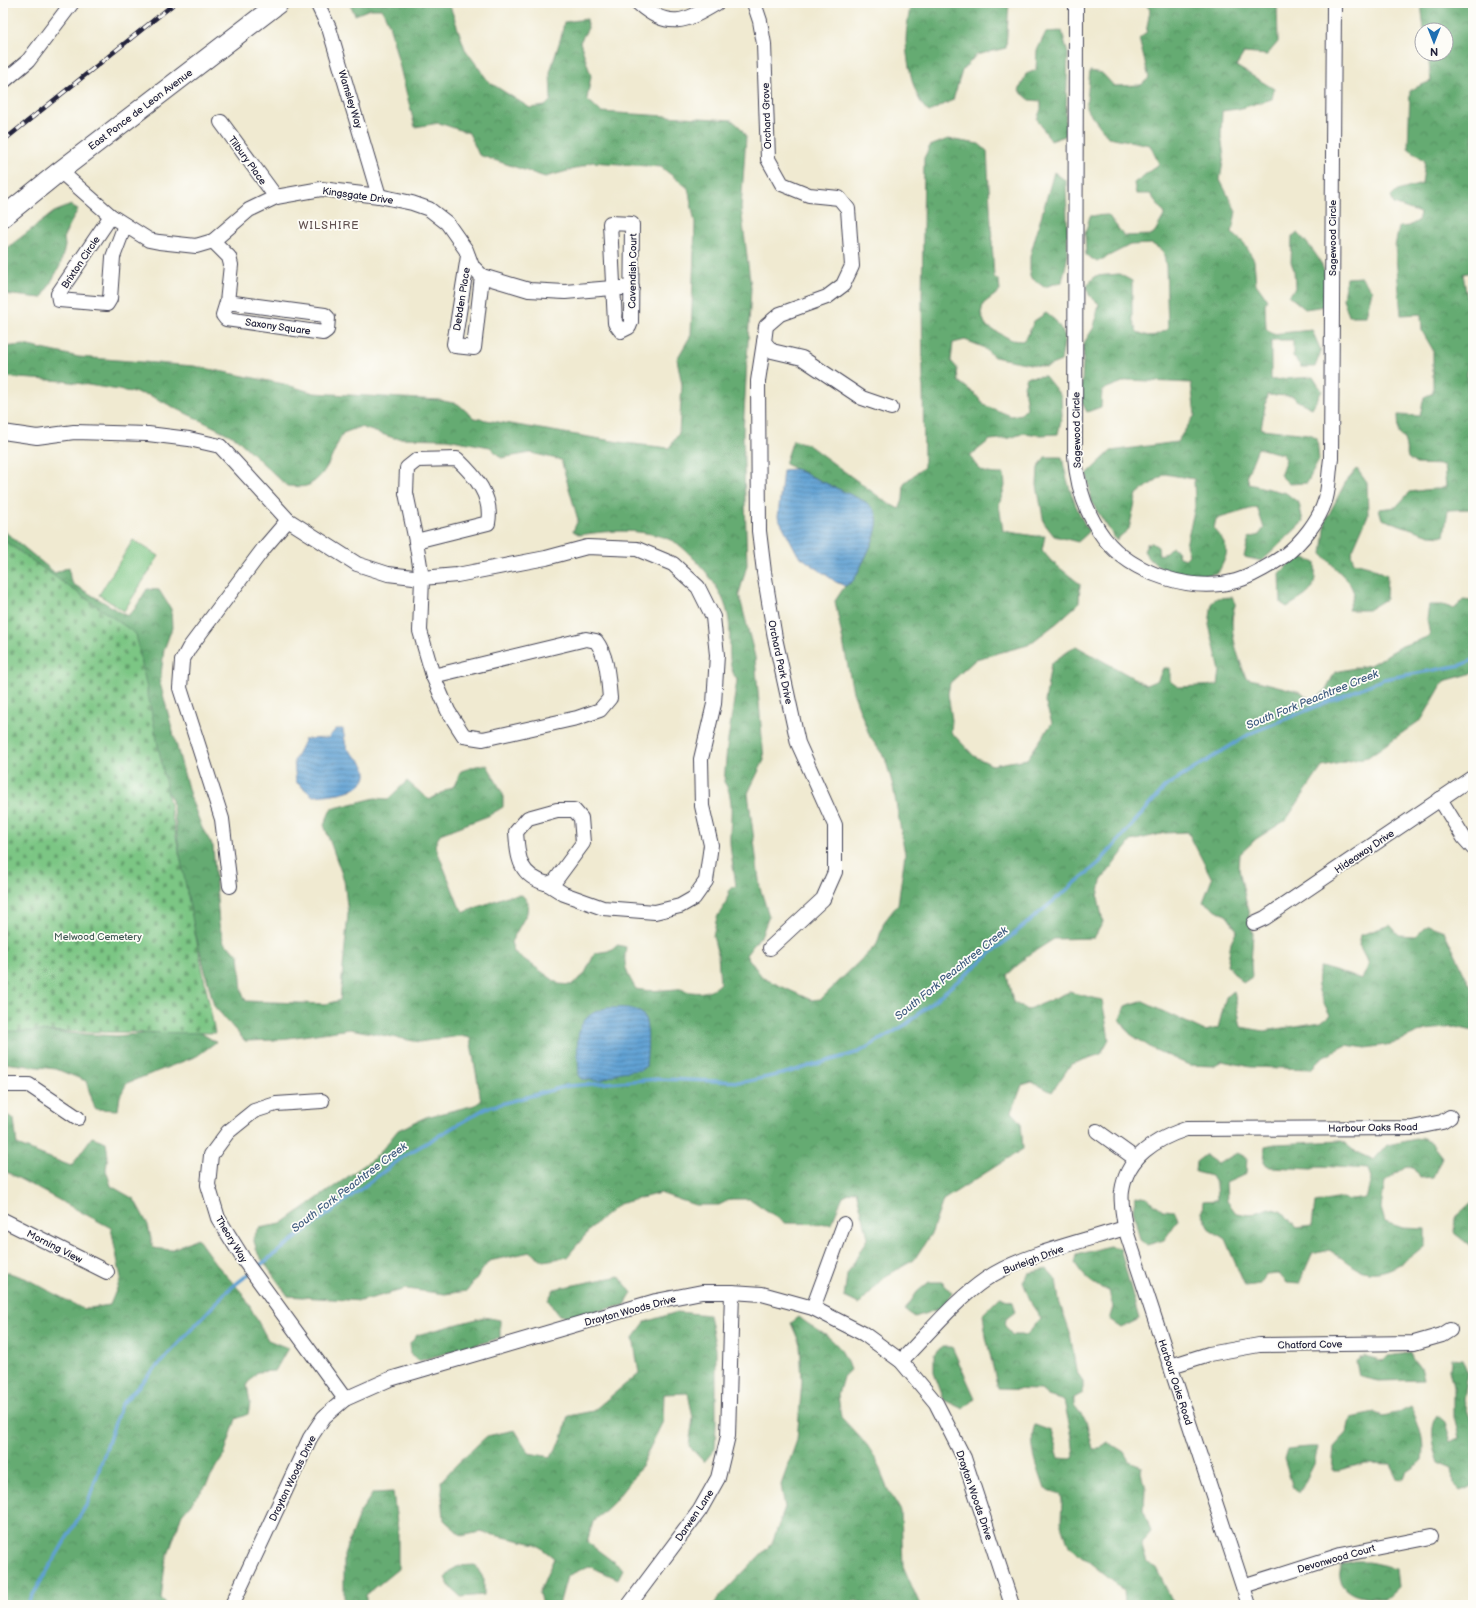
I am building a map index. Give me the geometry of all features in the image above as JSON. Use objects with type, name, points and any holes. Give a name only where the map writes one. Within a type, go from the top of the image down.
[{"type":"main road","name":"East Ponce de Leon Avenue","points":[[3,217],[60,171],[279,3]]},
{"type":"street","points":[[3,82],[28,61],[72,3]]},
{"type":"street","name":"Wamsley Way","points":[[317,3],[329,28],[379,196]]},
{"type":"street","points":[[638,3],[650,14],[664,20],[683,20],[694,17],[717,3]]},
{"type":"street","name":"Orchard Grove","points":[[754,3],[760,21],[764,44],[768,159],[782,184],[809,195],[839,198],[844,203],[848,209],[852,266],[843,285],[827,297],[780,314],[766,326],[764,342]]},
{"type":"street","name":"Sagewood Circle","points":[[1076,3],[1075,456],[1077,479],[1090,516],[1105,539],[1125,558],[1150,573],[1176,581],[1200,585],[1235,581],[1269,566],[1295,547],[1317,519],[1326,499],[1331,459],[1334,3]]},
{"type":"street","name":"Tilbury Place","points":[[221,122],[276,197]]},
{"type":"street","name":"Kingsgate Drive","points":[[60,171],[111,216],[149,240],[196,246],[213,241],[249,210],[276,197],[321,189],[379,196],[412,203],[429,209],[447,223],[466,250],[472,266],[482,276]]},
{"type":"street","name":"Brixton Circle","points":[[111,216],[58,294],[59,300],[107,304],[110,298],[113,257],[125,226]]},
{"type":"street","name":"Cavendish Court","points":[[610,224],[632,224],[631,322],[629,327],[620,331],[614,323],[612,288],[610,224]]},
{"type":"street","name":"Saxony Square","points":[[213,241],[229,257],[231,265],[227,302],[223,316],[226,319],[323,333],[327,330],[328,318],[325,315],[227,302]]},
{"type":"street","name":"Debden Place","points":[[468,256],[454,344],[455,346],[474,348],[482,276]]},
{"type":"street","points":[[482,276],[529,290],[566,292],[612,288],[632,288]]},
{"type":"street","points":[[764,342],[772,351],[802,358],[862,398],[892,408]]},
{"type":"street","name":"Orchard Park Drive","points":[[764,342],[758,381],[759,531],[764,572],[775,638],[798,744],[835,825],[835,872],[824,899],[770,948]]},
{"type":"street","points":[[3,432],[37,437],[74,432],[148,434],[220,446],[288,520],[357,564],[388,574],[422,578],[457,575],[539,560],[587,547],[637,549],[673,564],[698,587],[713,617],[717,655],[714,704],[701,759],[700,778],[702,806],[711,845],[706,881],[694,898],[680,906],[655,912],[603,908],[564,894],[548,884],[536,881],[524,870],[518,856],[516,832],[528,818],[557,810],[574,810],[581,818],[583,843],[555,881],[548,884]]},
{"type":"street","points":[[416,541],[488,523],[489,515],[483,490],[475,477],[457,460],[417,460],[407,468],[406,493],[422,578],[420,631],[433,676],[448,711],[464,736],[483,740],[577,718],[600,710],[610,698],[608,673],[603,650],[596,642],[586,639],[433,676]]},
{"type":"street","points":[[230,886],[222,819],[180,688],[182,661],[189,648],[264,548],[288,520]]},
{"type":"street","name":"Hideaway Drive","points":[[1254,923],[1265,918],[1473,777]]},
{"type":"street","points":[[1440,799],[1464,838],[1473,848]]},
{"type":"street","points":[[3,1085],[29,1085],[78,1118]]},
{"type":"street","name":"Theory Way","points":[[322,1101],[276,1104],[254,1111],[228,1132],[211,1155],[208,1185],[218,1218],[246,1263],[345,1399]]},
{"type":"street","name":"Harbour Oaks Road","points":[[1249,1605],[1125,1228],[1122,1191],[1128,1172],[1136,1158],[1148,1146],[1164,1136],[1186,1129],[1412,1128],[1442,1122],[1450,1118]]},
{"type":"street","points":[[1097,1131],[1136,1158]]},
{"type":"street","name":"Morning View","points":[[3,1220],[107,1272]]},
{"type":"street","points":[[813,1308],[844,1224]]},
{"type":"street","name":"Burleigh Drive","points":[[901,1362],[967,1294],[986,1279],[1012,1266],[1055,1250],[1125,1228]]},
{"type":"street","name":"Drayton Woods Drive","points":[[232,1605],[310,1438],[324,1417],[345,1399],[390,1379],[656,1300],[702,1292],[732,1292],[762,1294],[813,1308],[864,1334],[901,1362],[936,1403],[964,1458],[1012,1605]]},
{"type":"street","name":"Darwen Lane","points":[[629,1605],[700,1510],[718,1478],[728,1436],[732,1292]]},
{"type":"street","name":"Chatford Cove","points":[[1170,1366],[1209,1354],[1259,1345],[1414,1343],[1442,1335],[1450,1330]]},
{"type":"street","name":"Devonwood Court","points":[[1243,1586],[1341,1555],[1431,1537]]},
{"type":"green space","points":[[349,3],[449,3],[465,49],[489,82],[530,108],[545,106],[551,100],[550,72],[562,34],[564,22],[587,19],[588,28],[580,42],[591,76],[587,99],[601,112],[732,120],[741,128],[746,137],[741,208],[751,288],[743,433],[747,565],[739,594],[755,657],[764,760],[748,793],[760,888],[769,916],[762,934],[746,955],[763,978],[811,1000],[821,999],[877,944],[884,922],[898,904],[905,854],[893,786],[885,758],[870,737],[853,692],[835,601],[845,586],[852,582],[867,555],[874,539],[877,517],[872,508],[864,501],[785,464],[793,440],[807,444],[886,502],[899,509],[903,499],[904,483],[924,467],[922,301],[924,158],[930,146],[948,139],[979,144],[987,151],[994,277],[999,281],[1000,291],[983,304],[981,314],[986,326],[1012,340],[1022,341],[1027,337],[1034,321],[1046,313],[1056,321],[1065,336],[1061,361],[1046,367],[994,357],[983,347],[965,340],[953,343],[951,361],[957,368],[958,381],[975,394],[984,405],[1011,416],[1021,414],[1027,408],[1024,386],[1027,377],[1045,376],[1061,396],[1062,415],[1058,434],[1041,435],[1024,433],[1010,438],[990,440],[970,456],[980,469],[992,474],[1004,474],[1005,486],[999,505],[1003,531],[1045,536],[1042,550],[1051,561],[1080,584],[1079,603],[1057,623],[1028,645],[976,659],[950,683],[948,694],[952,720],[951,732],[974,756],[992,765],[1027,759],[1052,723],[1045,702],[1051,663],[1076,646],[1146,685],[1158,680],[1163,668],[1170,668],[1170,681],[1178,687],[1218,685],[1220,671],[1209,625],[1212,602],[1217,598],[1232,597],[1236,603],[1232,621],[1234,641],[1246,678],[1301,692],[1306,697],[1316,699],[1325,691],[1335,672],[1370,665],[1402,646],[1430,636],[1427,619],[1429,605],[1443,605],[1454,609],[1463,600],[1473,601],[1473,673],[1444,681],[1422,719],[1368,757],[1322,767],[1286,820],[1256,839],[1240,854],[1239,869],[1253,934],[1251,963],[1252,977],[1243,983],[1227,965],[1231,943],[1237,930],[1227,916],[1203,902],[1212,879],[1188,832],[1165,833],[1131,841],[1101,881],[1098,897],[1103,922],[1094,938],[1054,939],[1029,955],[1007,975],[1013,1002],[1027,1010],[1069,992],[1102,1000],[1109,1039],[1101,1054],[1071,1064],[1052,1092],[1032,1082],[1022,1085],[1012,1112],[1021,1122],[1023,1149],[943,1200],[932,1232],[914,1260],[886,1276],[859,1304],[844,1297],[847,1275],[868,1237],[856,1190],[843,1196],[831,1224],[785,1223],[750,1199],[731,1199],[719,1205],[695,1205],[660,1193],[619,1204],[593,1226],[567,1257],[544,1261],[530,1252],[489,1261],[467,1291],[445,1294],[406,1289],[361,1301],[288,1296],[258,1254],[253,1238],[259,1228],[281,1224],[342,1181],[377,1156],[398,1130],[426,1117],[475,1105],[481,1101],[470,1038],[460,1036],[419,1042],[350,1029],[275,1040],[245,1041],[214,1006],[185,893],[172,800],[151,764],[3,565],[3,530],[55,573],[69,567],[70,578],[73,584],[127,616],[134,610],[147,589],[159,590],[171,609],[172,628],[164,650],[160,683],[190,796],[202,828],[213,846],[219,924],[224,943],[239,954],[242,992],[246,1001],[326,1004],[340,1000],[348,914],[344,880],[324,825],[331,809],[375,798],[388,799],[407,781],[429,800],[454,786],[461,771],[476,766],[487,765],[503,794],[503,807],[488,816],[440,834],[435,845],[459,906],[465,912],[507,896],[522,895],[528,902],[527,913],[511,942],[514,952],[559,984],[571,985],[584,975],[595,953],[608,951],[618,945],[626,947],[626,969],[636,989],[652,991],[679,989],[691,992],[704,992],[713,989],[720,983],[718,955],[713,936],[717,917],[725,905],[730,889],[736,886],[730,843],[731,803],[728,788],[724,782],[727,747],[737,680],[731,666],[730,629],[724,601],[718,589],[706,572],[686,551],[673,541],[639,532],[615,531],[580,535],[573,531],[578,520],[561,460],[531,453],[501,458],[490,447],[447,439],[394,438],[360,427],[343,433],[329,462],[316,481],[304,486],[287,486],[236,438],[149,395],[64,381],[3,377],[3,347],[24,345],[79,357],[194,366],[284,384],[314,393],[439,400],[458,404],[474,418],[625,443],[669,448],[679,433],[682,385],[677,359],[691,335],[695,223],[688,188],[661,167],[592,162],[575,169],[545,177],[479,155],[469,133],[439,123],[415,127],[389,24],[382,9],[370,9],[355,15]]},
{"type":"green space","points":[[911,3],[1009,3],[1006,48],[976,55],[962,71],[953,100],[929,112],[924,107],[915,90],[907,57],[906,35]]},
{"type":"green space","points":[[1145,3],[1277,3],[1278,42],[1267,55],[1244,53],[1236,66],[1274,89],[1272,99],[1238,109],[1222,111],[1221,136],[1224,156],[1220,180],[1236,211],[1232,233],[1244,243],[1254,260],[1256,284],[1267,299],[1265,304],[1266,328],[1272,334],[1312,330],[1321,351],[1315,367],[1301,367],[1293,356],[1293,340],[1271,341],[1271,380],[1313,377],[1322,391],[1312,408],[1296,400],[1293,396],[1267,395],[1261,429],[1309,434],[1317,438],[1319,460],[1307,483],[1289,484],[1280,475],[1286,459],[1282,454],[1258,448],[1247,475],[1249,484],[1286,493],[1299,503],[1303,522],[1262,561],[1244,557],[1249,538],[1259,535],[1264,528],[1257,507],[1216,519],[1214,528],[1225,545],[1225,559],[1218,573],[1193,577],[1180,576],[1162,568],[1152,561],[1144,551],[1147,544],[1152,543],[1158,547],[1159,555],[1166,553],[1172,547],[1177,550],[1179,557],[1185,559],[1189,555],[1186,545],[1195,507],[1194,479],[1165,474],[1137,494],[1129,529],[1116,540],[1092,503],[1087,474],[1111,451],[1177,442],[1195,415],[1191,383],[1128,380],[1102,390],[1101,407],[1087,412],[1081,401],[1084,343],[1094,327],[1099,304],[1089,295],[1087,286],[1095,276],[1119,274],[1132,281],[1132,318],[1137,332],[1151,337],[1168,329],[1166,266],[1163,251],[1152,244],[1130,245],[1097,262],[1086,255],[1085,234],[1090,216],[1108,215],[1124,236],[1153,235],[1165,214],[1150,194],[1136,194],[1134,183],[1159,164],[1150,145],[1108,137],[1086,108],[1090,71],[1102,73],[1114,86],[1141,85],[1149,78],[1139,39],[1146,33],[1150,10]]},
{"type":"green space","points":[[1421,3],[1470,3],[1473,16],[1473,272],[1463,274],[1469,309],[1473,309],[1473,345],[1468,356],[1467,379],[1470,445],[1473,448],[1473,509],[1448,510],[1444,536],[1430,535],[1382,519],[1379,509],[1396,507],[1410,492],[1446,487],[1444,465],[1416,464],[1408,458],[1404,438],[1399,434],[1398,415],[1420,416],[1424,397],[1433,393],[1433,350],[1422,331],[1421,314],[1401,315],[1395,246],[1399,227],[1409,226],[1418,221],[1420,213],[1394,204],[1391,197],[1397,191],[1422,184],[1425,161],[1408,148],[1410,90],[1431,81],[1429,62],[1454,62],[1454,22],[1423,22]]},
{"type":"green space","points":[[1062,31],[1068,54],[1065,136],[1051,141],[1037,119],[1041,109],[1041,101],[1030,100],[1019,91],[1026,74],[1036,70],[1037,50],[1046,32]]},
{"type":"green space","points":[[1054,172],[1066,181],[1068,255],[1062,282],[1044,287],[1030,277],[1030,256]]},
{"type":"green space","points":[[71,205],[78,209],[64,236],[65,246],[60,266],[42,298],[3,294],[3,251],[54,212]]},
{"type":"green space","points":[[1298,233],[1313,250],[1322,266],[1327,283],[1326,306],[1305,309],[1289,296],[1295,288],[1294,270],[1291,262],[1292,236]]},
{"type":"green space","points":[[1361,277],[1372,291],[1366,316],[1349,316],[1343,299],[1346,278]]},
{"type":"green space","points":[[1045,457],[1062,457],[1072,496],[1089,532],[1078,542],[1054,536],[1044,523],[1037,485],[1038,468]]},
{"type":"green space","points":[[1357,469],[1367,483],[1368,515],[1351,554],[1354,562],[1369,566],[1387,575],[1386,599],[1368,610],[1348,610],[1354,593],[1349,582],[1322,554],[1326,520],[1345,483]]},
{"type":"green space","name":"Melwood Cemetery","points":[[3,540],[136,634],[215,1033],[3,1031]]},
{"type":"green space","points":[[133,540],[159,556],[124,611],[99,595]]},
{"type":"green space","points":[[1303,557],[1315,563],[1315,580],[1310,591],[1306,595],[1287,607],[1281,603],[1280,573],[1290,563]]},
{"type":"green space","points":[[1390,925],[1399,935],[1415,936],[1428,925],[1444,931],[1471,987],[1473,987],[1473,1031],[1456,1027],[1425,1030],[1392,1044],[1366,1048],[1346,1045],[1324,1056],[1311,1069],[1251,1067],[1222,1061],[1213,1066],[1189,1065],[1153,1049],[1130,1034],[1120,1019],[1125,1006],[1141,1001],[1205,1031],[1218,1028],[1226,997],[1234,991],[1241,1027],[1264,1031],[1321,1022],[1330,1015],[1319,991],[1317,979],[1321,967],[1362,979],[1369,964],[1359,945],[1361,935]]},
{"type":"green space","points":[[3,1029],[116,1036],[194,1029],[216,1042],[197,1056],[127,1083],[120,1096],[118,1110],[95,1109],[86,1081],[56,1069],[3,1063]]},
{"type":"green space","points":[[3,1113],[14,1119],[17,1145],[71,1166],[92,1137],[106,1142],[108,1156],[106,1170],[111,1186],[134,1199],[148,1225],[153,1248],[171,1250],[197,1238],[215,1263],[243,1294],[268,1340],[288,1348],[275,1371],[257,1372],[247,1384],[250,1403],[248,1414],[236,1419],[224,1455],[205,1487],[182,1514],[165,1564],[161,1599],[167,1605],[3,1605],[3,1271],[25,1278],[83,1309],[110,1305],[121,1278],[111,1228],[3,1170]]},
{"type":"green space","points":[[1421,1138],[1431,1143],[1442,1157],[1433,1177],[1420,1178],[1415,1169],[1406,1166],[1385,1181],[1381,1208],[1385,1222],[1403,1228],[1425,1229],[1425,1245],[1403,1262],[1387,1270],[1369,1272],[1360,1270],[1353,1267],[1329,1250],[1312,1254],[1299,1284],[1287,1283],[1279,1274],[1266,1275],[1260,1284],[1245,1286],[1225,1239],[1211,1230],[1202,1213],[1203,1201],[1217,1200],[1216,1185],[1211,1176],[1195,1172],[1196,1162],[1205,1155],[1218,1164],[1237,1153],[1247,1157],[1246,1174],[1226,1183],[1227,1201],[1236,1213],[1250,1215],[1269,1208],[1283,1212],[1296,1228],[1312,1226],[1315,1203],[1341,1198],[1352,1200],[1366,1198],[1371,1179],[1368,1169],[1320,1166],[1312,1169],[1270,1167],[1264,1163],[1265,1146],[1275,1144],[1342,1141],[1353,1150],[1374,1160],[1387,1145]]},
{"type":"green space","points":[[1136,1196],[1147,1198],[1163,1210],[1175,1211],[1178,1220],[1164,1240],[1147,1245],[1140,1240],[1133,1209]]},
{"type":"green space","points":[[1473,1202],[1473,1248],[1454,1233],[1455,1218]]},
{"type":"green space","points":[[1109,1246],[1120,1248],[1139,1319],[1121,1328],[1109,1320],[1113,1307],[1109,1291],[1089,1280],[1075,1263],[1077,1255]]},
{"type":"green space","points":[[1047,1269],[1056,1279],[1059,1301],[1070,1333],[1076,1371],[1083,1381],[1083,1393],[1074,1398],[1074,1405],[1086,1420],[1093,1449],[1098,1449],[1108,1442],[1124,1452],[1129,1461],[1142,1466],[1141,1472],[1145,1489],[1144,1510],[1151,1532],[1141,1543],[1147,1563],[1156,1568],[1174,1604],[1176,1605],[1125,1605],[1124,1590],[1069,1546],[1061,1522],[1061,1494],[1045,1489],[1037,1466],[1032,1440],[1035,1425],[1051,1431],[1059,1458],[1071,1459],[1074,1457],[1072,1437],[1064,1401],[1048,1396],[1041,1390],[998,1389],[986,1337],[983,1314],[1000,1297],[1012,1302],[1015,1312],[1006,1319],[1005,1326],[1012,1335],[1027,1335],[1041,1318],[1032,1305],[1023,1282],[1029,1273]]},
{"type":"green space","points":[[619,1276],[632,1293],[625,1305],[569,1317],[559,1315],[548,1300],[554,1289]]},
{"type":"green space","points":[[929,1282],[942,1282],[952,1293],[942,1308],[915,1317],[905,1310],[917,1292]]},
{"type":"green space","points":[[677,1312],[709,1315],[716,1349],[715,1449],[704,1462],[689,1446],[693,1418],[688,1393],[664,1394],[663,1421],[639,1470],[613,1503],[593,1522],[587,1542],[623,1569],[618,1579],[589,1566],[567,1576],[559,1605],[542,1605],[539,1593],[554,1558],[536,1544],[480,1532],[462,1536],[444,1520],[441,1481],[487,1436],[515,1430],[529,1453],[551,1457],[562,1439],[568,1416],[593,1411],[639,1373],[633,1338],[645,1322]]},
{"type":"green space","points":[[484,1317],[500,1320],[500,1338],[418,1361],[410,1354],[410,1344],[417,1335]]},
{"type":"green space","points":[[799,1317],[830,1338],[841,1350],[846,1359],[850,1370],[843,1377],[838,1395],[841,1417],[867,1445],[876,1459],[887,1488],[901,1511],[903,1566],[920,1605],[874,1605],[855,1601],[846,1605],[713,1605],[772,1543],[785,1508],[781,1485],[797,1440],[802,1381],[800,1344],[791,1323]]},
{"type":"green space","points":[[942,1347],[952,1347],[975,1398],[963,1409],[944,1400],[934,1373],[934,1354]]},
{"type":"green space","points":[[1410,1353],[1420,1367],[1423,1380],[1378,1381],[1360,1377],[1357,1361],[1365,1356],[1384,1361],[1388,1356]]},
{"type":"green space","points":[[1451,1358],[1462,1359],[1468,1373],[1464,1401],[1473,1426],[1473,1485],[1460,1490],[1454,1484],[1452,1469],[1438,1463],[1432,1439],[1432,1426],[1437,1415],[1445,1422],[1451,1442],[1459,1438],[1454,1417],[1454,1386],[1450,1369]]},
{"type":"green space","points":[[1410,1406],[1417,1419],[1421,1433],[1423,1454],[1422,1461],[1405,1473],[1403,1478],[1398,1480],[1390,1464],[1366,1463],[1339,1470],[1332,1470],[1334,1447],[1347,1433],[1350,1418],[1375,1413],[1383,1416],[1397,1413]]},
{"type":"green space","points":[[1318,1447],[1314,1464],[1299,1494],[1293,1488],[1284,1459],[1287,1449]]},
{"type":"green space","points":[[393,1492],[398,1530],[398,1569],[366,1595],[366,1605],[342,1605],[344,1602],[344,1554],[360,1512],[373,1493]]},
{"type":"green space","points":[[1355,1562],[1369,1562],[1396,1568],[1398,1588],[1387,1598],[1359,1596],[1347,1590],[1340,1578],[1341,1565]]},
{"type":"green space","points":[[475,1565],[484,1579],[484,1595],[461,1597],[450,1587],[445,1578],[456,1566]]},
{"type":"water","points":[[795,469],[864,501],[876,514],[877,524],[874,539],[856,576],[852,582],[845,586],[836,582],[798,555],[778,517],[783,470]]},
{"type":"water","points":[[336,729],[343,729],[347,748],[364,766],[366,775],[364,782],[358,787],[339,793],[313,796],[296,782],[294,761],[305,739],[328,738]]},
{"type":"water","points":[[607,1008],[633,1009],[641,1013],[644,1017],[648,1038],[646,1066],[641,1070],[620,1072],[600,1081],[582,1079],[579,1075],[578,1043],[582,1025],[587,1018],[595,1012]]},
{"type":"waterway","name":"South Fork Peachtree Creek","points":[[255,1269],[404,1156],[486,1108],[567,1086],[658,1079],[744,1082],[782,1074],[859,1052],[905,1025],[1099,863],[1165,787],[1251,733],[1384,679],[1462,665],[1473,660]]},
{"type":"waterway","name":"South Fork Peachtree Creek","points":[[27,1605],[88,1502],[121,1405],[227,1291],[250,1273]]},
{"type":"railway","points":[[3,141],[175,3]]},
{"type":"district","name":"WILSHIRE","points":[[329,225]]}]
